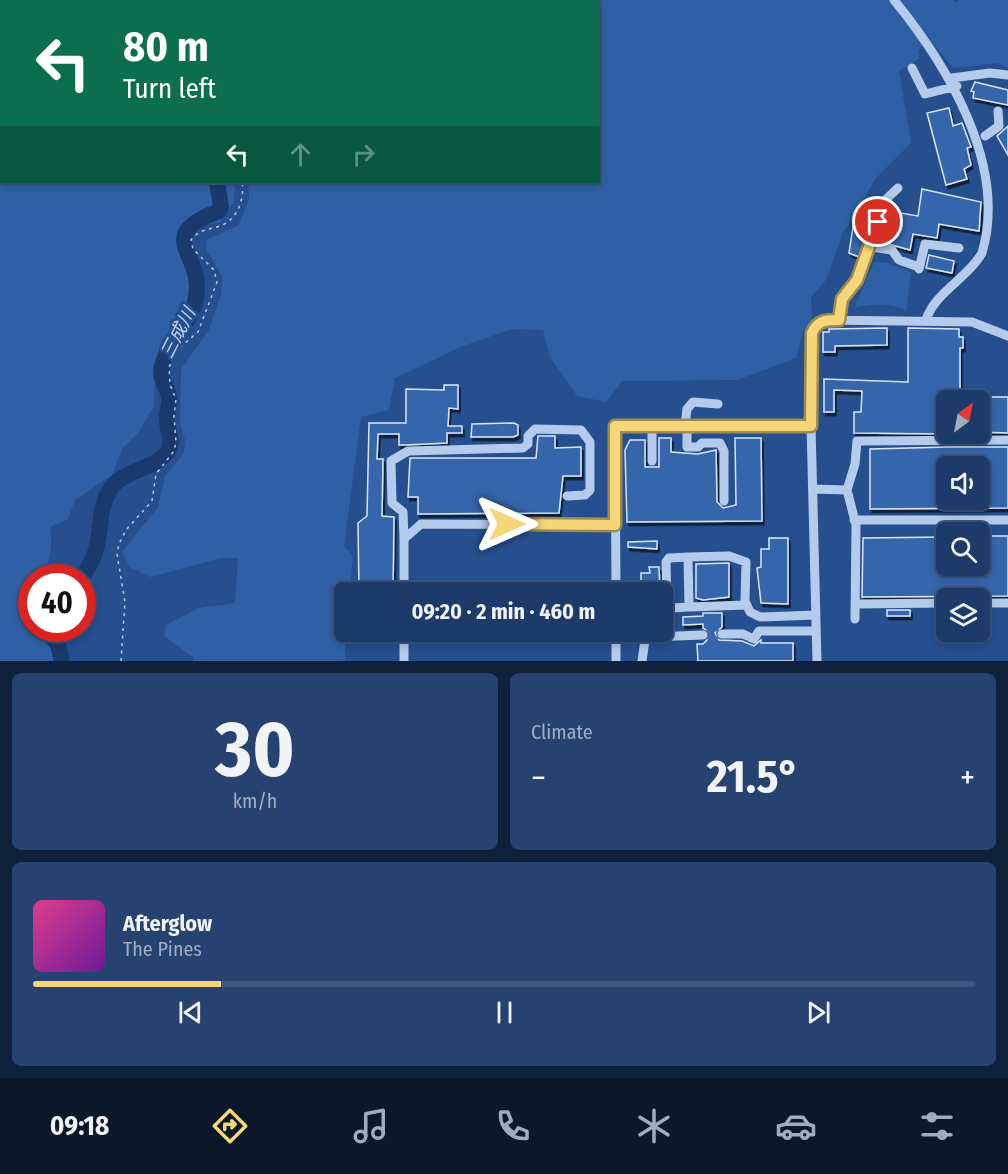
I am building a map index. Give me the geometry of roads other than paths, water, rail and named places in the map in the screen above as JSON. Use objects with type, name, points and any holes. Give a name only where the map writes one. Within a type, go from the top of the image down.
[{"type":"street","points":[[894,0],[929,43],[955,82],[986,140],[999,126],[998,111]]},
{"type":"street","points":[[912,68],[926,94],[955,82],[990,73],[1008,75]]},
{"type":"street","points":[[926,320],[936,302],[973,266],[989,238],[996,195],[992,158]]},
{"type":"street","points":[[839,320],[842,299],[857,280],[871,247],[883,202],[898,188]]},
{"type":"street","points":[[871,247],[892,250],[899,260],[919,268],[925,244],[959,248]]},
{"type":"street","points":[[817,661],[811,426],[812,333],[816,325],[825,320],[972,322],[1008,336]]},
{"type":"street","points":[[718,404],[693,402],[687,409],[687,447],[698,447],[702,443],[720,443],[724,451],[724,501]]},
{"type":"street","points":[[615,582],[615,426],[811,426]]},
{"type":"street","points":[[652,426],[652,461]]},
{"type":"street","points":[[404,582],[403,512],[392,503],[391,461],[408,451],[523,448],[528,444],[528,436],[535,429],[581,430],[590,441],[591,490],[585,495],[567,496]]},
{"type":"street","points":[[855,620],[854,520],[847,490],[855,464],[857,441],[1008,440]]},
{"type":"street","points":[[813,489],[847,490]]},
{"type":"street","points":[[854,520],[1008,520]]},
{"type":"street","points":[[404,539],[421,524],[615,525]]},
{"type":"street","points":[[747,605],[671,608],[667,604],[666,562],[669,558],[729,556],[746,562],[747,605],[750,612],[760,617],[816,615]]},
{"type":"street","points":[[688,557],[689,607]]},
{"type":"street","points":[[855,604],[936,603]]},
{"type":"street","points":[[990,603],[1008,603]]},
{"type":"street","points":[[722,634],[743,634],[754,639],[759,631],[816,631]]},
{"type":"street","points":[[642,661],[645,640],[653,637],[703,635]]},
{"type":"street","points":[[404,642],[404,661]]},
{"type":"street","points":[[616,642],[616,661]]},
{"type":"waterway","name":"三成川","points":[[90,564],[98,541],[102,510],[111,488],[124,477],[156,462],[170,447],[167,424],[169,397],[161,372],[167,353],[189,317],[196,298],[197,282],[184,238],[188,229],[199,220],[219,211],[221,207],[217,183]]},
{"type":"waterway","name":"三成川","points":[[56,642],[62,661]]},
{"type":"tunnel","points":[[703,635],[722,634]]}]
